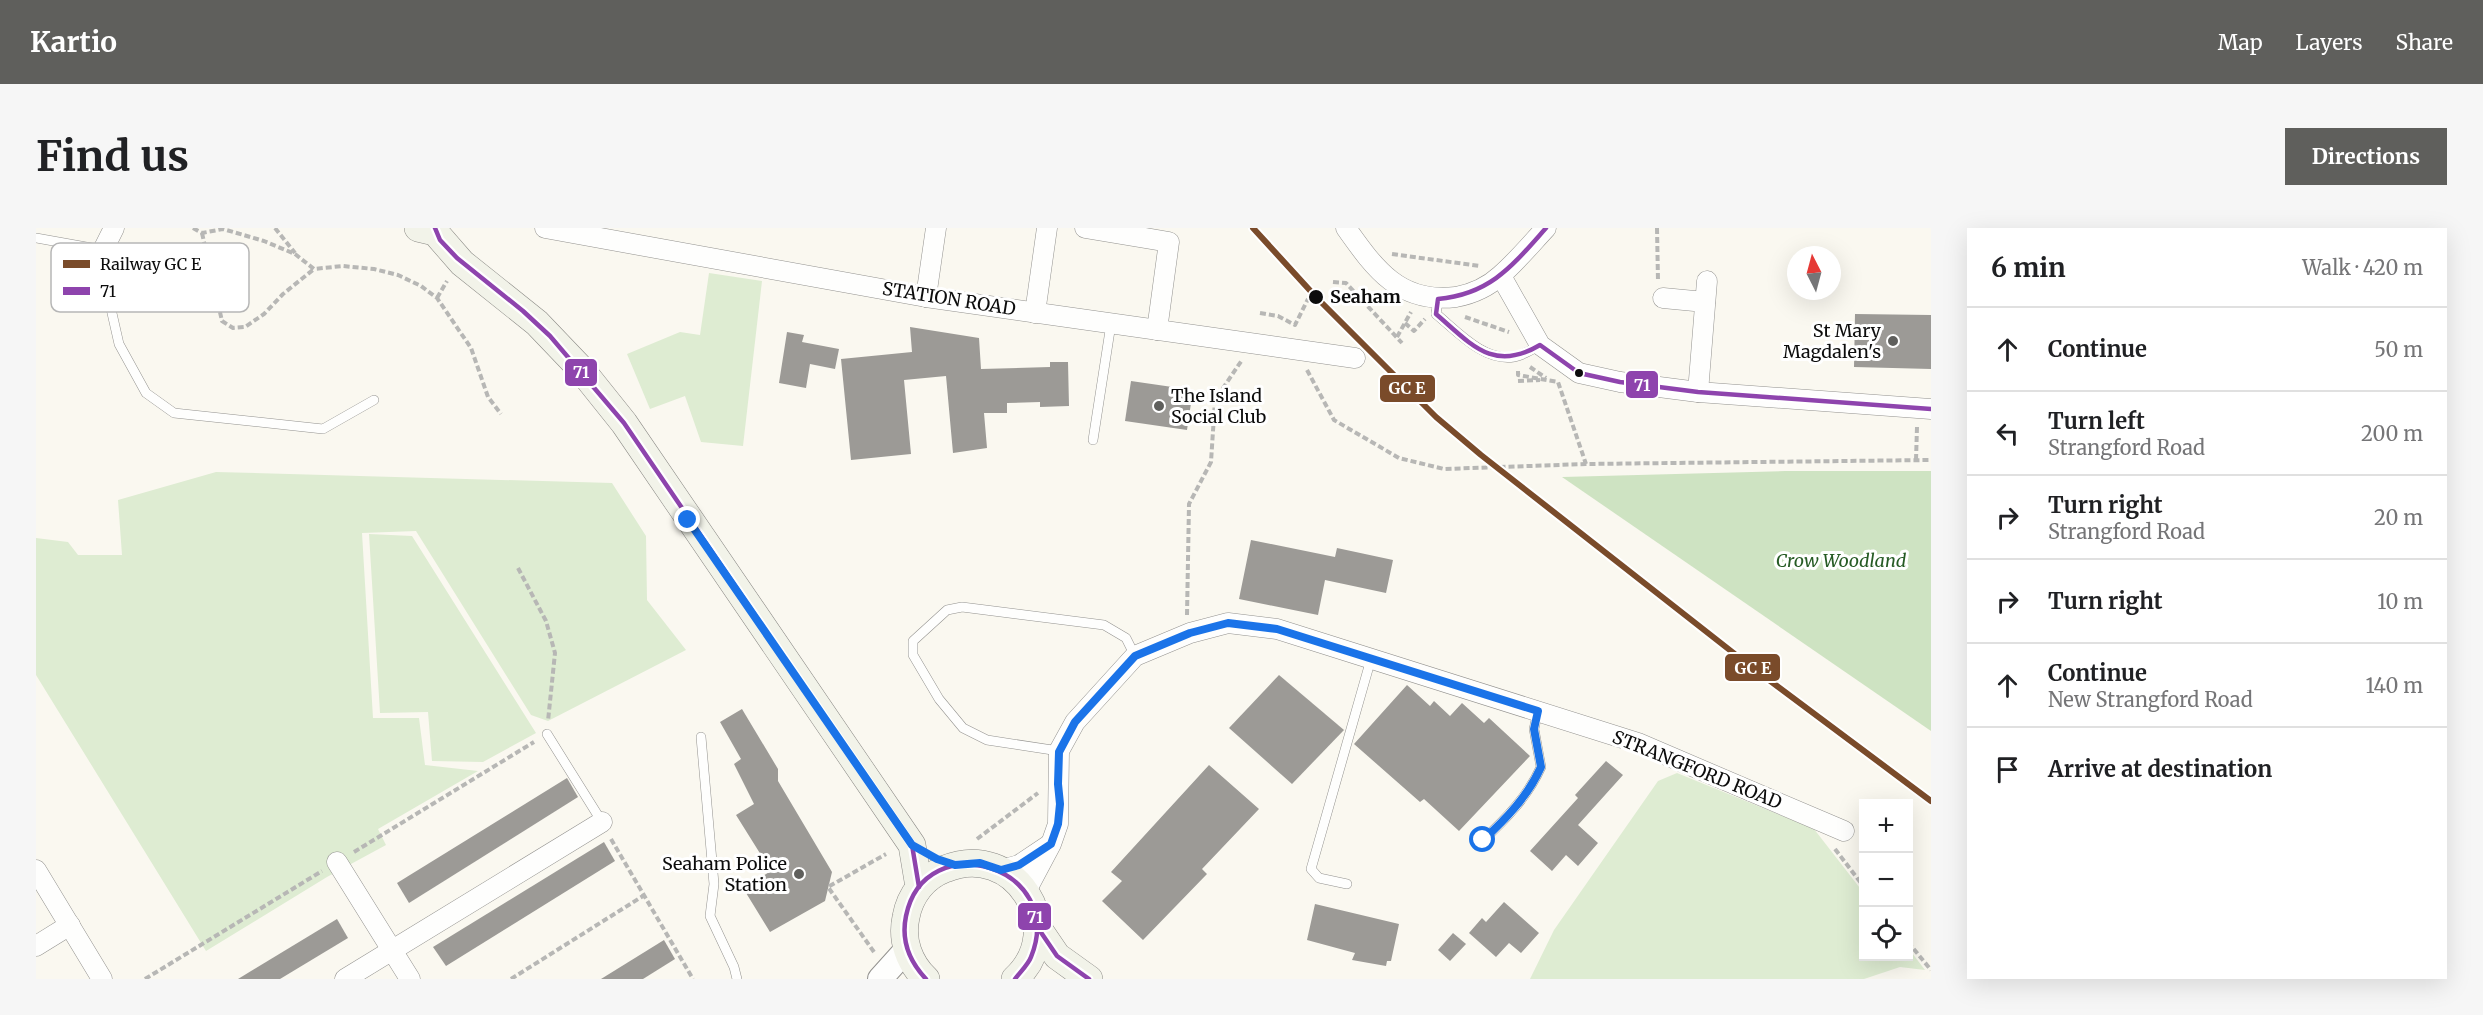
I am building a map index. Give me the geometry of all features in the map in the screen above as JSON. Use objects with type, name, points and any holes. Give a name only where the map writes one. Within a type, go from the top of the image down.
[{"type":"main road","points":[[435,229],[462,263],[537,323],[580,368],[624,423],[912,845],[919,887]]},
{"type":"main road","points":[[912,845],[937,859],[962,855],[1001,870],[1011,876],[1026,891],[1035,909],[1038,928],[1036,948],[1025,976]]},
{"type":"main road","points":[[924,979],[907,949],[904,927],[908,906],[919,887],[962,855]]},
{"type":"main road","points":[[1038,928],[1057,956],[1089,979]]},
{"type":"street","points":[[106,243],[114,228]]},
{"type":"street","name":"STATION ROAD","points":[[545,228],[573,230],[926,297],[1355,358]]},
{"type":"street","points":[[926,297],[936,228]]},
{"type":"street","points":[[1035,313],[1047,228]]},
{"type":"street","points":[[1084,228],[1169,242],[1157,330]]},
{"type":"street","points":[[1346,228],[1371,260],[1399,288],[1437,307],[1487,286],[1492,271],[1546,228]]},
{"type":"street","points":[[1492,271],[1531,350],[1579,373],[1620,382],[1698,392],[1924,408]]},
{"type":"street","points":[[1698,392],[1707,281]]},
{"type":"street","points":[[1663,298],[1705,302]]},
{"type":"street","name":"STRANGFORD ROAD","points":[[1026,891],[1051,844],[1058,824],[1059,752],[1075,722],[1135,656],[1190,633],[1228,623],[1277,629],[1638,743],[1844,831]]},
{"type":"street","points":[[345,979],[602,822]]},
{"type":"street","points":[[1001,870],[1019,865],[1051,844]]},
{"type":"street","points":[[337,862],[410,979]]},
{"type":"street","points":[[36,870],[102,979]]},
{"type":"street","points":[[36,946],[70,925]]},
{"type":"street","points":[[878,967],[907,949]]},
{"type":"lane","points":[[36,238],[64,243]]},
{"type":"lane","points":[[1437,307],[1472,344],[1497,356],[1515,357],[1531,350]]},
{"type":"lane","points":[[112,312],[119,344],[146,393],[174,413],[323,429],[374,400]]},
{"type":"lane","points":[[1093,440],[1111,324]]},
{"type":"lane","points":[[1059,752],[987,740],[963,728],[939,699],[913,655],[913,641],[946,610],[962,607],[1104,625],[1126,638],[1135,656]]},
{"type":"lane","points":[[1347,884],[1319,878],[1311,869],[1371,659]]},
{"type":"lane","points":[[1483,840],[1503,822],[1520,801],[1541,767],[1534,729],[1538,711]]},
{"type":"lane","points":[[547,734],[602,822]]},
{"type":"lane","points":[[701,737],[714,884],[710,916],[734,967],[736,979]]},
{"type":"path","points":[[193,228],[202,233],[223,229],[295,254]]},
{"type":"path","points":[[274,228],[295,254],[314,269]]},
{"type":"path","points":[[1657,228],[1658,288],[1663,298]]},
{"type":"path","points":[[202,233],[204,243]]},
{"type":"path","points":[[1371,260],[1380,252],[1492,271]]},
{"type":"path","points":[[220,312],[222,321],[234,328],[245,327],[264,314],[283,294],[314,269],[343,266],[374,269],[399,275],[421,286],[437,298],[471,348],[488,397],[501,414]]},
{"type":"path","points":[[437,298],[447,281]]},
{"type":"path","points":[[1333,282],[1346,284],[1402,343]]},
{"type":"path","points":[[1260,314],[1278,316],[1295,325],[1308,299]]},
{"type":"path","points":[[1405,323],[1414,331],[1437,307]]},
{"type":"path","points":[[1397,337],[1413,308]]},
{"type":"path","points":[[1456,314],[1508,331]]},
{"type":"path","points":[[1190,633],[1187,615],[1189,504],[1211,462],[1215,400],[1242,359],[1244,343]]},
{"type":"path","points":[[1531,350],[1518,375],[1547,380]]},
{"type":"path","points":[[1304,351],[1305,367],[1334,420],[1400,458],[1444,470],[1586,464],[1931,460]]},
{"type":"path","points":[[1530,366],[1547,380]]},
{"type":"path","points":[[1518,381],[1547,380]]},
{"type":"path","points":[[1558,382],[1586,464]]},
{"type":"path","points":[[1916,460],[1924,408]]},
{"type":"path","points":[[518,568],[546,621],[555,653],[547,734]]},
{"type":"path","points":[[962,855],[1040,791],[1058,784]]},
{"type":"path","points":[[1822,821],[1838,855],[1859,882]]},
{"type":"path","points":[[602,822],[693,979]]},
{"type":"path","points":[[878,967],[828,887],[886,854]]},
{"type":"path","points":[[512,979],[643,896]]},
{"type":"path","points":[[1913,948],[1931,970]]},
{"type":"green space","points":[[709,273],[762,281],[743,446],[701,442],[685,396],[650,409],[627,354],[680,332],[700,335]]},
{"type":"green space","name":"Crow Woodland","points":[[1785,471],[1931,471],[1931,731],[1562,477]]},
{"type":"green space","points":[[216,472],[612,483],[646,536],[647,600],[686,650],[548,721],[531,715],[416,531],[362,533],[373,718],[419,718],[425,765],[478,771],[378,829],[386,845],[327,877],[206,951],[36,675],[36,538],[68,542],[78,555],[122,555],[118,500]]},
{"type":"green space","points":[[369,534],[412,536],[536,733],[483,762],[432,761],[428,712],[380,713]]},
{"type":"green space","points":[[1677,773],[1814,829],[1859,887],[1859,961],[1913,961],[1913,954],[1925,970],[1900,967],[1864,979],[1530,979],[1554,930],[1658,781]]},
{"type":"building","name":"St Mary Magdalen's","points":[[1855,314],[1931,315],[1931,369],[1854,367]]},
{"type":"building","points":[[910,327],[979,338],[981,369],[1050,367],[1050,362],[1068,362],[1069,406],[1040,407],[1040,402],[1007,403],[1007,413],[984,413],[987,448],[953,453],[946,376],[904,380],[911,454],[851,460],[841,359],[912,352]]},
{"type":"building","points":[[787,332],[804,335],[802,342],[839,349],[835,369],[810,364],[806,388],[779,383]]},
{"type":"building","name":"The Island Social Club","points":[[1131,381],[1193,390],[1187,430],[1125,421]]},
{"type":"building","points":[[1251,540],[1335,557],[1337,548],[1393,560],[1386,593],[1325,580],[1318,615],[1239,599]]},
{"type":"building","points":[[1279,675],[1344,730],[1292,784],[1229,728]]},
{"type":"building","points":[[1407,685],[1430,706],[1434,701],[1450,716],[1462,703],[1484,723],[1489,718],[1530,756],[1459,831],[1424,799],[1420,802],[1354,744]]},
{"type":"building","points":[[742,709],[778,769],[778,781],[832,872],[825,901],[770,932],[743,888],[771,871],[736,815],[754,804],[734,764],[741,759],[720,722]]},
{"type":"building","points":[[1606,761],[1623,775],[1578,825],[1598,843],[1578,866],[1566,855],[1552,871],[1530,851],[1578,798],[1575,795]]},
{"type":"building","points":[[1209,765],[1259,809],[1202,869],[1207,874],[1143,940],[1102,901],[1122,881],[1111,872]]},
{"type":"building","points":[[567,778],[578,797],[409,903],[397,883]]},
{"type":"building","points":[[604,842],[615,861],[446,966],[433,947]]},
{"type":"building","points":[[1504,902],[1539,933],[1521,953],[1509,943],[1496,957],[1469,933],[1482,918],[1486,922]]},
{"type":"building","points":[[1315,904],[1399,924],[1391,961],[1387,961],[1386,966],[1352,960],[1355,953],[1307,940]]},
{"type":"building","points":[[337,919],[348,938],[280,979],[238,979]]},
{"type":"building","points":[[1453,933],[1466,944],[1450,961],[1438,950]]},
{"type":"building","points":[[664,940],[675,959],[643,979],[601,979]]},
{"type":"transit line","name":"71","points":[[435,228],[440,240],[457,258],[523,311],[550,336],[624,423],[912,845],[919,887]]},
{"type":"transit line","points":[[1253,228],[1316,297],[1436,417],[1481,455],[1745,662],[1931,801]]},
{"type":"transit line","name":"71","points":[[1546,228],[1500,276],[1473,291],[1438,299],[1436,314],[1460,335],[1484,351],[1509,356],[1523,353],[1540,345],[1579,373],[1620,382],[1698,392],[1931,409]]},
{"type":"transit line","name":"71","points":[[926,979],[915,965],[908,950],[905,933],[906,916],[918,888],[939,871],[964,865],[990,868],[1013,880],[1030,899],[1037,925],[1031,957],[1015,979]]},
{"type":"transit line","name":"71","points":[[1038,928],[1057,956],[1089,979]]},
{"type":"place","name":"Seaham","points":[[1316,297]]},
{"type":"place","name":"St Mary Magdalen's","points":[[1893,341]]},
{"type":"place","name":"The Island Social Club","points":[[1159,406]]},
{"type":"place","name":"Seaham Police Station","points":[[799,874]]},
{"type":"route","points":[[688,520],[912,845],[937,859],[955,865],[980,863],[1001,870],[1019,865],[1051,844],[1058,824],[1060,804],[1059,752],[1075,722],[1135,656],[1190,633],[1228,623],[1277,629],[1538,711],[1534,729],[1541,767],[1535,781],[1520,801],[1503,822],[1483,840]]}]
